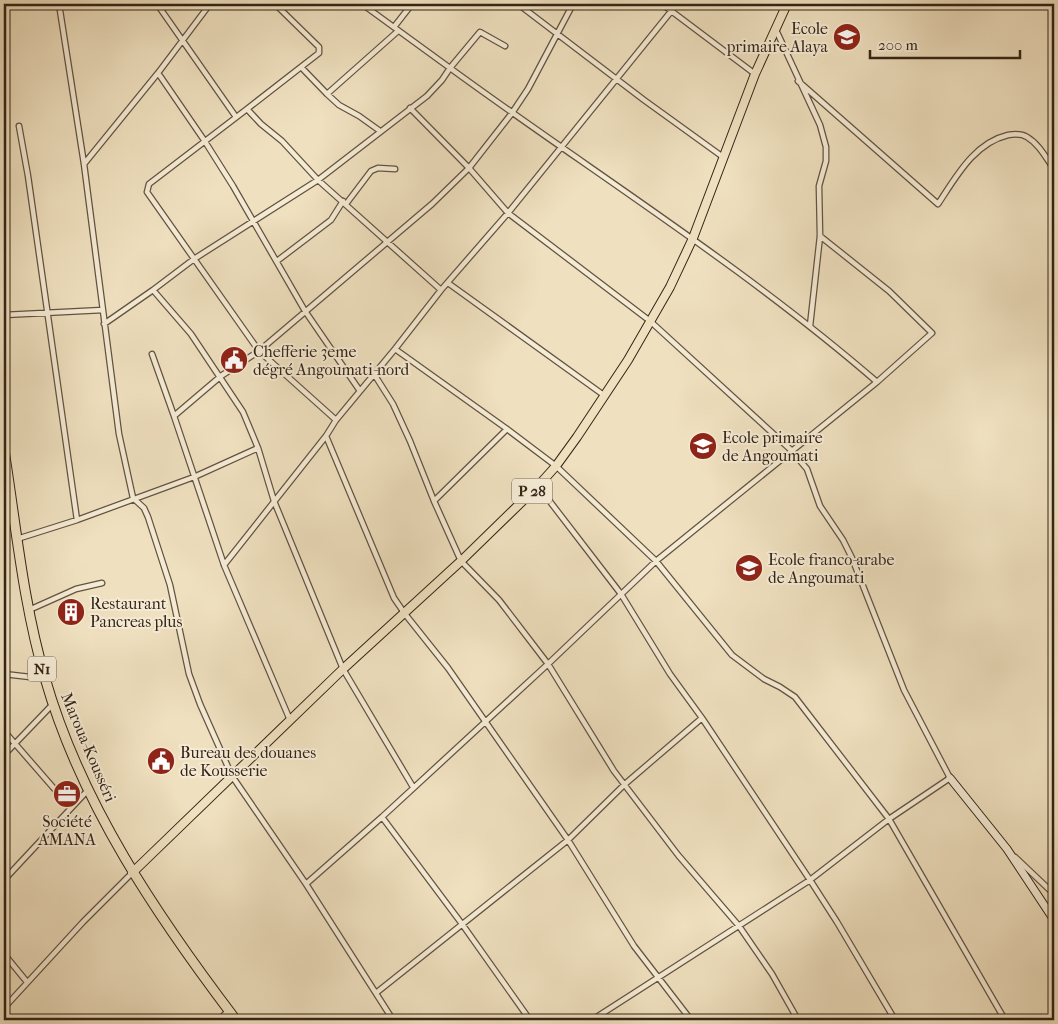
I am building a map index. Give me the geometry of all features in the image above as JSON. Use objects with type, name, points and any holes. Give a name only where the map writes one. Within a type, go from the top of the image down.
[{"type":"highway","name":"Maroua-Kousséri","points":[[4,450],[29,610],[44,676],[71,752],[132,873],[236,1020]]},
{"type":"main road","name":"P 28","points":[[132,873],[343,669],[461,561],[556,466],[628,360],[670,287],[693,238],[755,74],[787,4]]},
{"type":"street","points":[[59,4],[84,164],[119,434],[133,498],[144,508],[148,517],[170,585],[192,681],[232,776],[306,884],[393,1020]]},
{"type":"street","points":[[157,4],[236,117]]},
{"type":"street","points":[[84,164],[158,73],[210,4]]},
{"type":"street","points":[[275,4],[319,47],[319,53],[149,184],[147,192],[259,351],[336,420]]},
{"type":"street","points":[[362,4],[512,113],[693,238],[810,326],[877,382]]},
{"type":"street","points":[[394,27],[412,4]]},
{"type":"street","points":[[518,4],[616,79],[724,157]]},
{"type":"street","points":[[174,416],[221,376],[259,351],[432,204],[469,168],[512,113],[528,88],[573,4]]},
{"type":"street","points":[[662,4],[755,74]]},
{"type":"street","points":[[224,565],[326,436],[336,420],[441,290],[508,213],[677,4]]},
{"type":"street","points":[[776,30],[820,125],[826,147],[826,161],[819,186],[820,236],[810,326]]},
{"type":"street","points":[[327,94],[398,31]]},
{"type":"street","points":[[104,324],[153,290],[194,258],[318,180],[435,88],[477,34],[480,32],[505,46]]},
{"type":"street","points":[[300,67],[339,105],[380,131]]},
{"type":"street","points":[[158,73],[204,140],[254,221],[305,310],[360,391]]},
{"type":"street","points":[[798,80],[938,204],[967,161],[985,145],[1002,137],[1013,134],[1025,136],[1037,144],[1054,169]]},
{"type":"street","points":[[410,108],[469,168],[508,213],[650,321],[791,450],[807,469],[820,506],[843,540],[852,558],[904,690],[950,778],[1007,850],[1054,920]]},
{"type":"street","points":[[247,110],[282,141],[318,180],[441,290]]},
{"type":"street","points":[[19,126],[28,176],[77,520]]},
{"type":"street","points":[[277,261],[331,220],[371,171],[378,168],[395,169]]},
{"type":"street","points":[[306,884],[382,817],[548,664],[656,561],[877,382],[932,333],[889,291],[820,236]]},
{"type":"street","points":[[448,283],[605,396]]},
{"type":"street","points":[[153,290],[191,334],[221,376],[243,412],[258,448],[274,501],[343,669],[413,787]]},
{"type":"street","points":[[4,315],[103,310]]},
{"type":"street","points":[[395,349],[507,428],[556,466],[656,561],[732,655],[764,679],[795,697],[889,819],[1004,1020]]},
{"type":"street","points":[[152,354],[224,565],[290,720]]},
{"type":"street","points":[[374,374],[410,441],[461,561],[498,600],[548,664],[614,771],[678,855],[738,926],[772,974],[798,1020]]},
{"type":"street","points":[[434,501],[507,428]]},
{"type":"street","points":[[326,436],[385,580],[404,614],[448,668],[568,840],[634,946],[691,1020]]},
{"type":"street","points":[[17,539],[77,520],[194,477],[258,448]]},
{"type":"street","points":[[538,486],[621,594],[670,674],[702,718],[810,880],[894,1020]]},
{"type":"street","points":[[29,610],[76,589],[102,583]]},
{"type":"street","points":[[4,674],[30,677],[44,676]]},
{"type":"street","points":[[4,756],[53,704]]},
{"type":"street","points":[[376,993],[568,840],[624,784],[702,718]]},
{"type":"street","points":[[4,731],[71,808]]},
{"type":"street","points":[[592,1020],[810,880],[889,819],[950,778]]},
{"type":"street","points":[[4,880],[88,789]]},
{"type":"street","points":[[382,817],[462,924],[530,1020]]},
{"type":"street","points":[[1007,850],[1054,894]]},
{"type":"street","points":[[4,1008],[132,873]]},
{"type":"street","points":[[4,954],[27,982]]},
{"type":"street","points":[[219,1020],[228,1010]]},
{"type":"place","name":"Ecole primaire Alaya","points":[[847,37]]},
{"type":"place","name":"Chefferie 3eme dégré Angoumati-nord","points":[[234,360]]},
{"type":"place","name":"Ecole primaire de Angoumati","points":[[703,446]]},
{"type":"place","name":"Ecole franco-arabe de Angoumati","points":[[749,568]]},
{"type":"place","name":"Restaurant Pancreas plus","points":[[71,612]]},
{"type":"place","name":"Bureau des douanes de Kousserie","points":[[161,761]]},
{"type":"place","name":"Société AMANA","points":[[67,794]]}]
